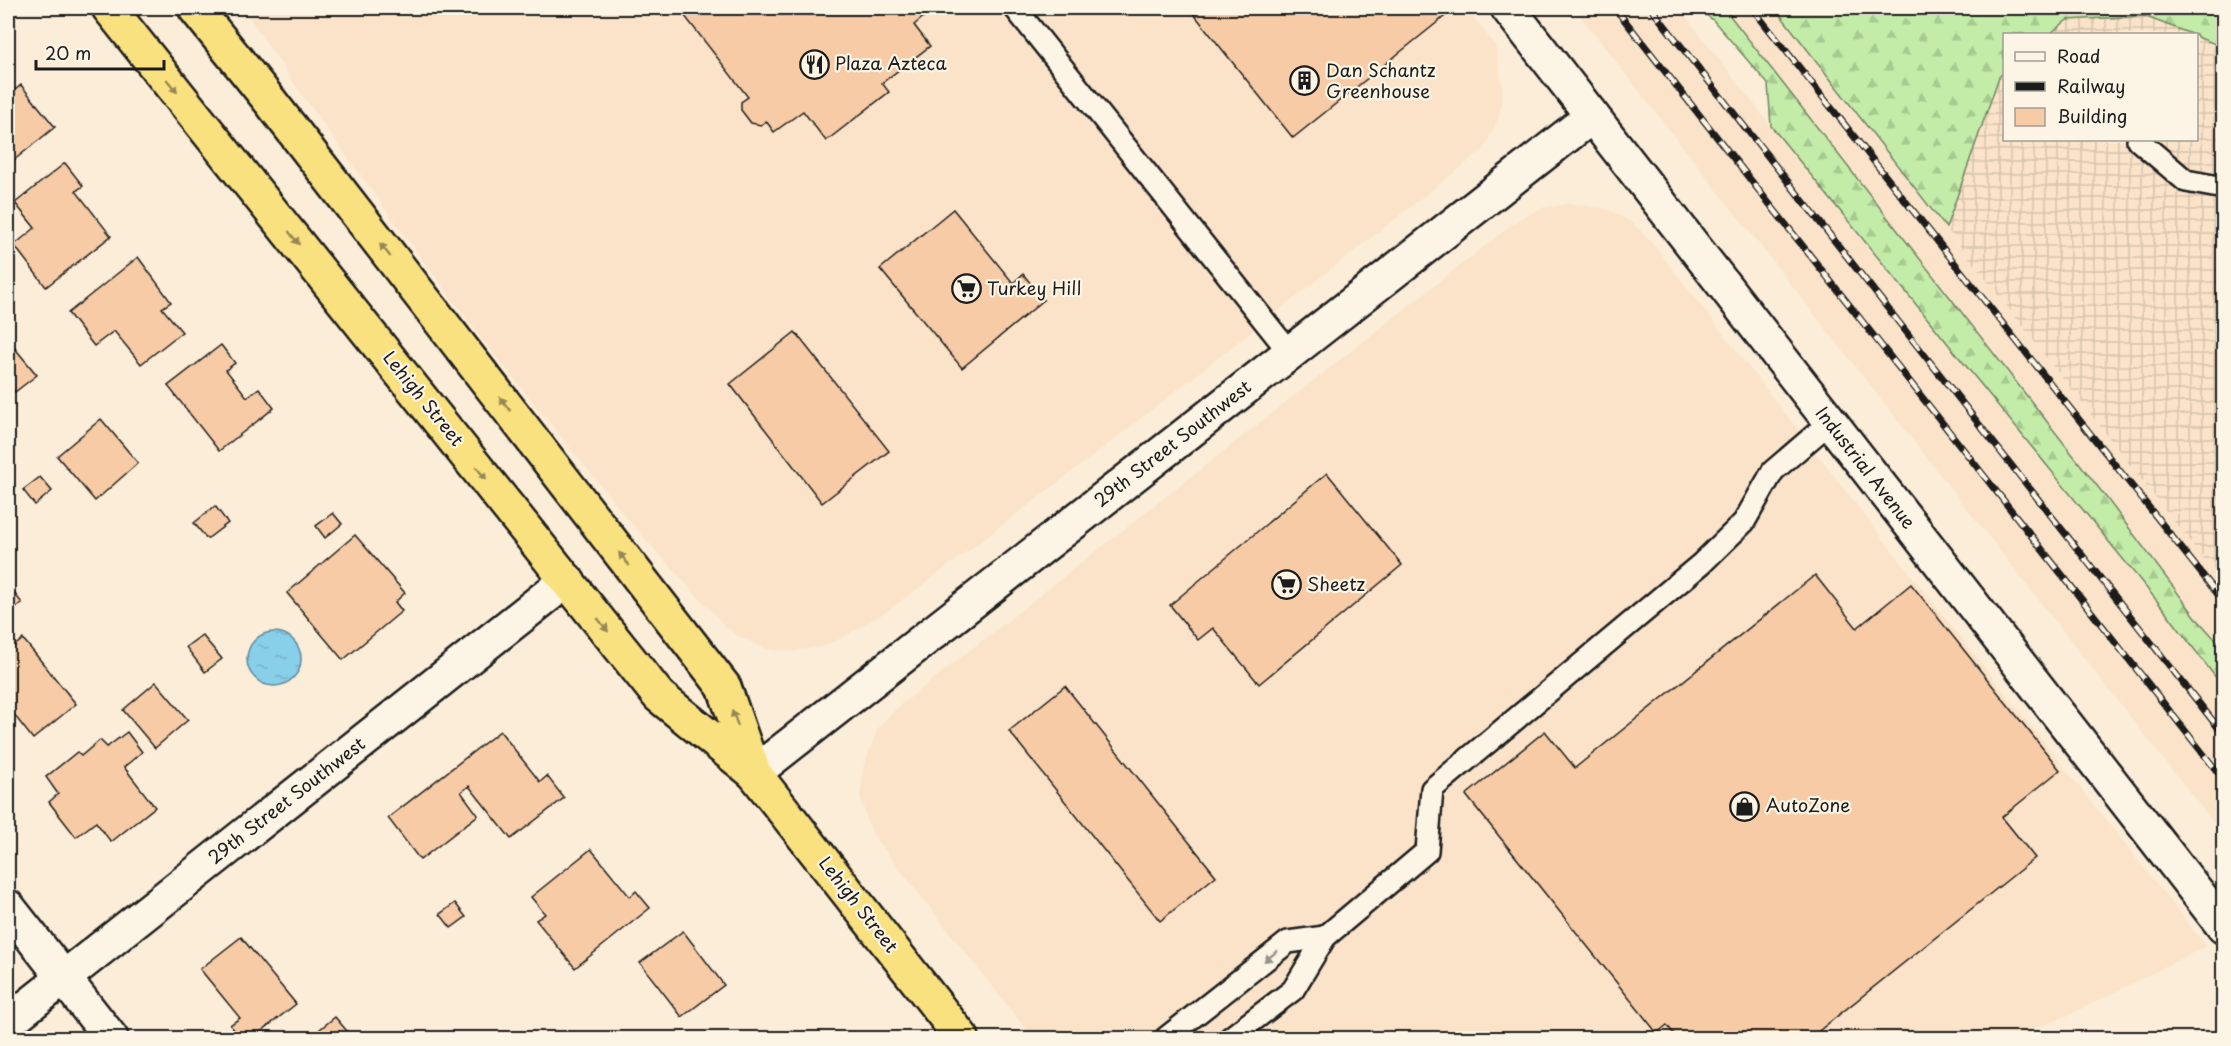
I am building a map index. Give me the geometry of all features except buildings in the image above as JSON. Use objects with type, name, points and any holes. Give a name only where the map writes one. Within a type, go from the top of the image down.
[{"type":"highway","name":"Lehigh Street","points":[[109,8],[659,696],[754,773],[962,1038]]},
{"type":"highway","name":"Lehigh Street","points":[[195,8],[270,101],[724,687],[754,773]]},
{"type":"highway","points":[[212,8],[270,101]]},
{"type":"street","name":"Industrial Avenue","points":[[1508,8],[2223,927]]},
{"type":"street","name":"29th Street Southwest","points":[[754,773],[1592,116]]},
{"type":"street","name":"29th Street Southwest","points":[[8,1022],[567,580]]},
{"type":"street","points":[[8,907],[111,1038]]},
{"type":"lane","points":[[1015,8],[1290,353]]},
{"type":"lane","points":[[2139,141],[2186,181],[2223,188]]},
{"type":"lane","points":[[1230,1038],[1293,990],[1325,937],[1427,851],[1432,789],[1701,564],[1744,522],[1773,471],[1829,423]]},
{"type":"lane","points":[[1166,1038],[1288,942],[1325,937]]},
{"type":"shaded area","points":[[243,8],[1467,8],[1495,46],[1503,90],[1499,117],[1484,149],[1102,449],[890,609],[840,639],[820,647],[792,651],[767,649],[738,636],[726,627],[636,529],[478,334],[302,95]]},
{"type":"shaded area","points":[[1574,8],[1679,8],[1771,126],[2166,612],[2223,687],[2223,835]]},
{"type":"shaded area","points":[[1724,8],[1775,8],[2186,537],[2223,581],[2223,648],[2198,621],[2105,496]]},
{"type":"shaded area","points":[[2144,16],[2188,33],[2051,33],[2067,20]]},
{"type":"shaded area","points":[[2198,37],[2223,47],[2223,581],[2186,537],[1946,228],[1999,77],[2003,73],[2003,141],[2198,141]]},
{"type":"shaded area","points":[[1568,204],[1608,209],[1634,224],[1652,243],[1919,585],[2206,946],[2069,1015],[2010,1038],[1033,1038],[875,838],[860,797],[864,766],[878,728],[898,707],[1518,220],[1542,208]]},
{"type":"green space","points":[[1696,8],[1724,8],[2105,496],[2198,620],[2223,648],[2223,687],[2166,612],[1771,126],[1768,84],[1713,20]]},
{"type":"green space","points":[[1775,8],[2223,8],[2223,47],[2198,37],[2198,33],[2188,33],[2144,16],[2067,20],[2051,33],[2003,33],[2003,73],[1999,77],[1946,228]]},
{"type":"water","points":[[274,632],[284,634],[293,640],[299,649],[301,659],[299,669],[293,678],[284,684],[274,686],[264,684],[255,678],[249,669],[247,659],[249,649],[255,640],[264,634]]},
{"type":"railway","points":[[1615,8],[2224,780]]},
{"type":"railway","points":[[1651,8],[2224,735]]},
{"type":"railway","points":[[1752,8],[2224,602]]},
{"type":"place","name":"Plaza Azteca","points":[[814,64]]},
{"type":"place","name":"Dan Schantz Greenhouse","points":[[1305,81]]},
{"type":"place","name":"Turkey Hill","points":[[966,289]]},
{"type":"place","name":"Sheetz","points":[[1286,585]]},
{"type":"place","name":"AutoZone","points":[[1745,806]]}]
